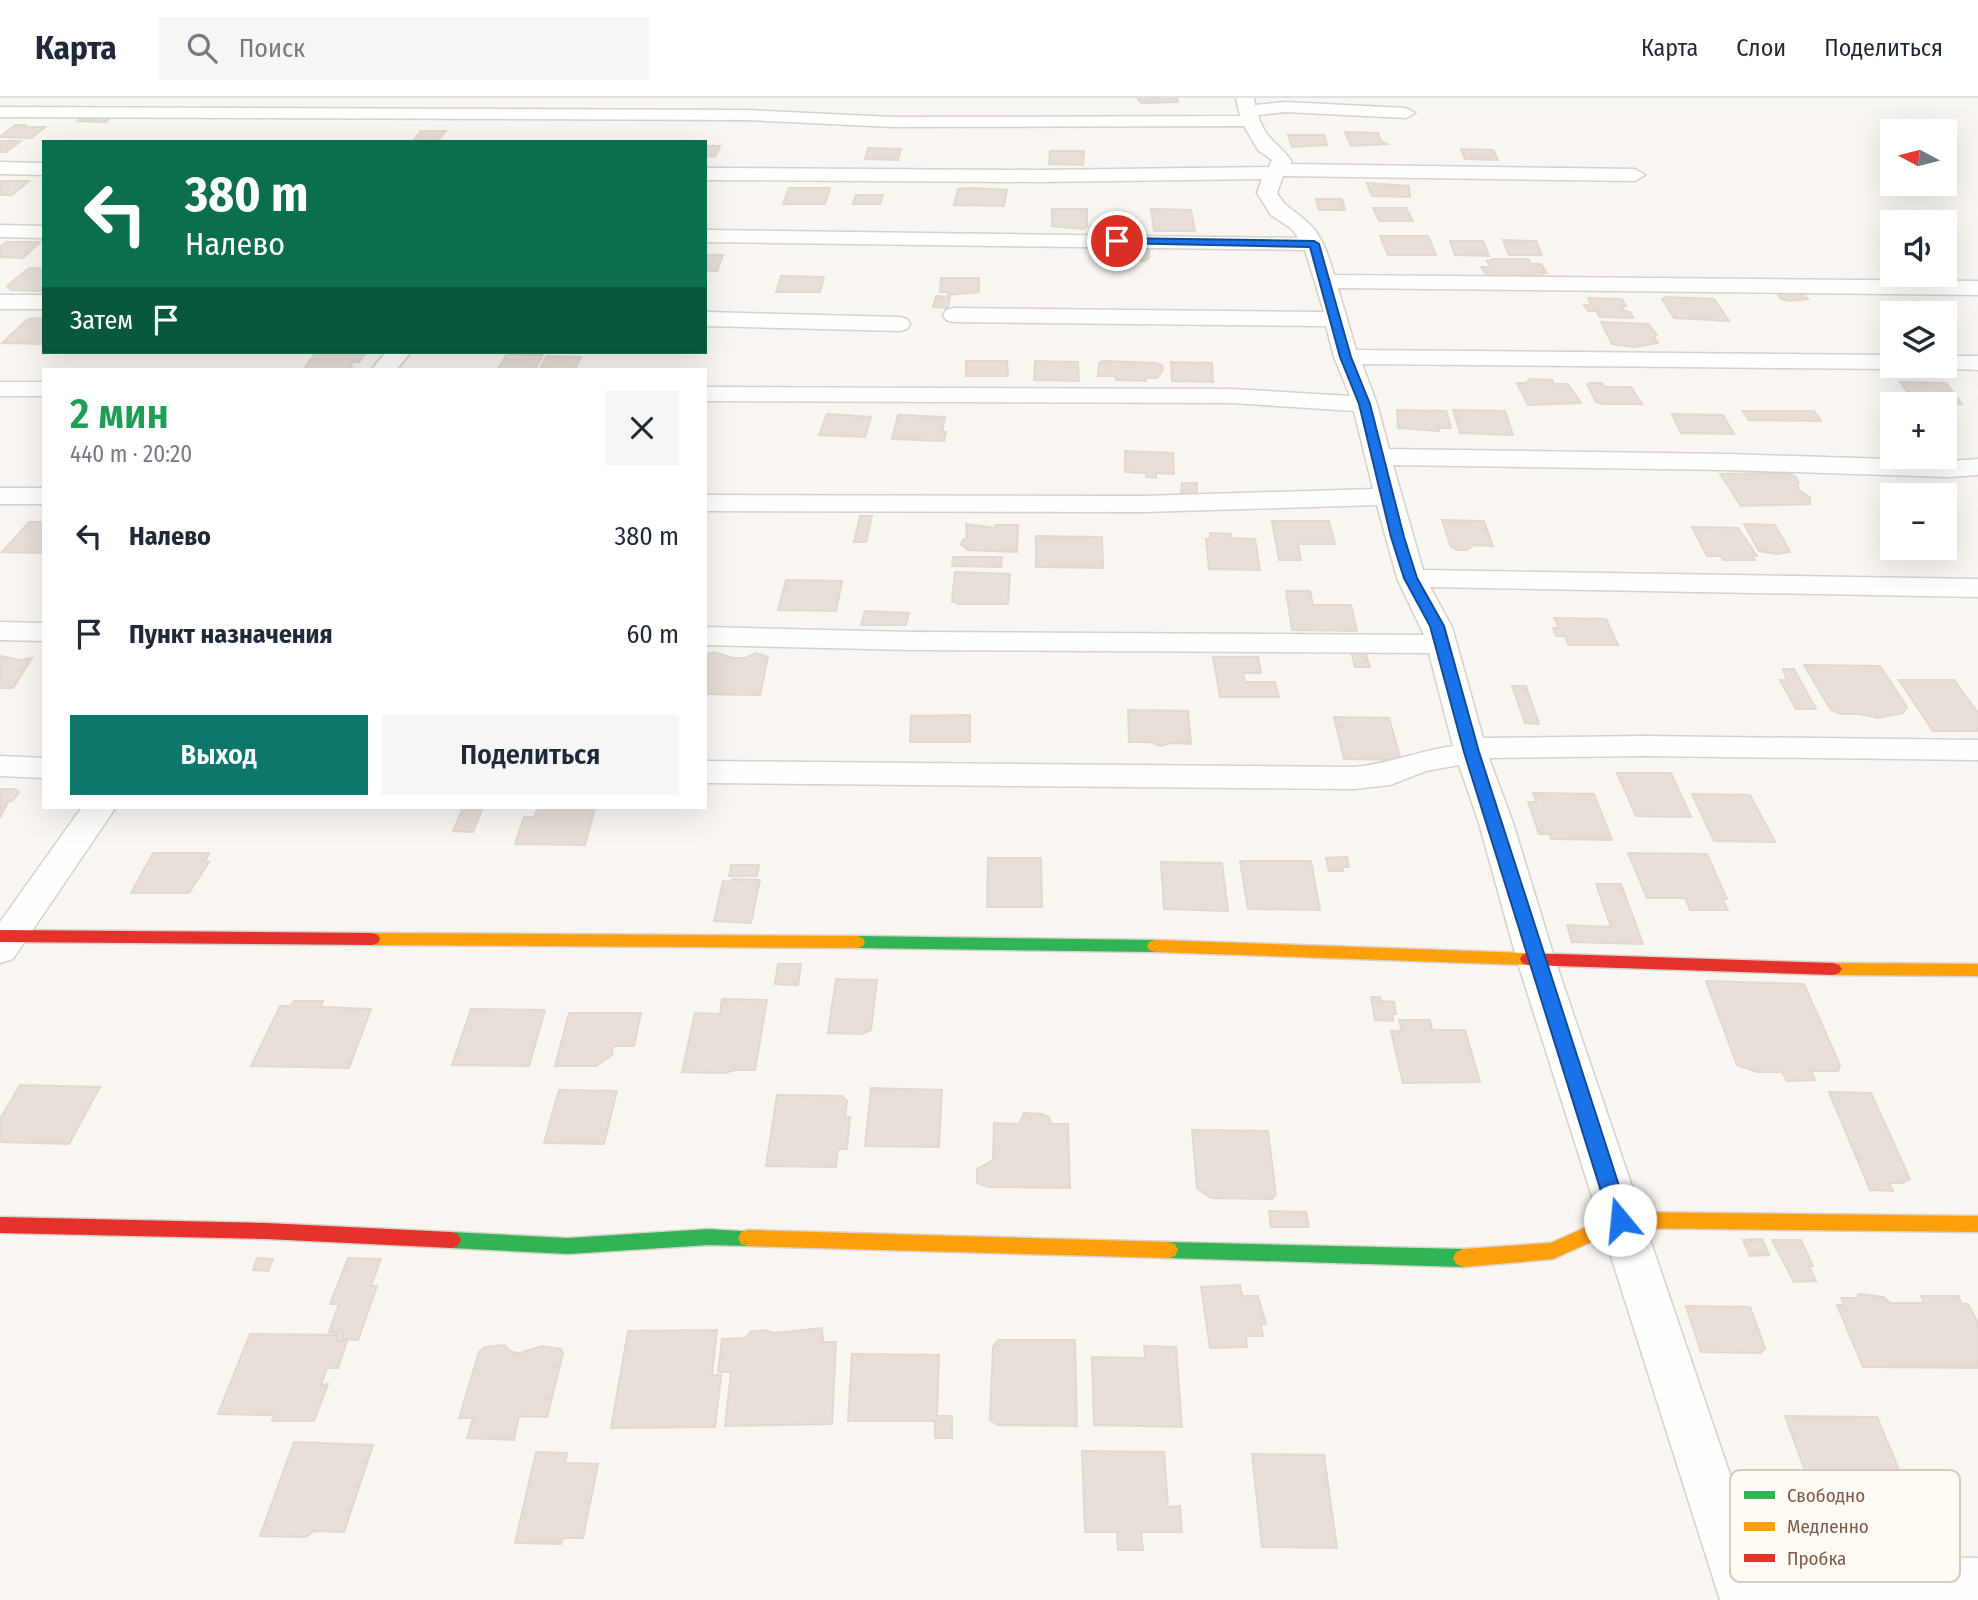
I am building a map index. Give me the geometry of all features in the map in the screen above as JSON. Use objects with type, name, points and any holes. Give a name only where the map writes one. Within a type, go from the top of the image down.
[{"type":"street","points":[[552,122],[567,98]]},
{"type":"street","points":[[0,112],[552,122],[813,116],[892,121],[1285,107],[1406,113]]},
{"type":"street","points":[[1247,110],[1266,147],[1279,155],[1282,162],[1267,193],[1270,202],[1299,225],[1314,244],[1346,357],[1365,404],[1411,578],[1437,626],[1471,750],[1496,823],[1536,960],[1730,1551]]},
{"type":"street","points":[[0,169],[42,169]]},
{"type":"street","points":[[707,173],[1052,176],[1277,171],[1635,175]]},
{"type":"street","points":[[0,231],[42,232]]},
{"type":"street","points":[[707,236],[1314,244]]},
{"type":"street","points":[[1324,281],[1978,288]]},
{"type":"street","points":[[0,302],[42,302]]},
{"type":"street","points":[[954,315],[1337,319]]},
{"type":"street","points":[[707,319],[899,324]]},
{"type":"street","points":[[385,368],[396,354]]},
{"type":"street","points":[[1346,357],[1880,362]]},
{"type":"street","points":[[1957,363],[1978,363]]},
{"type":"street","points":[[0,389],[42,389]]},
{"type":"street","points":[[707,394],[1245,397],[1365,404]]},
{"type":"street","points":[[1380,457],[1727,462],[1950,469],[1978,467]]},
{"type":"street","points":[[0,496],[42,496]]},
{"type":"street","points":[[707,503],[1143,504],[1388,497]]},
{"type":"street","points":[[1411,578],[1623,584],[1978,588]]},
{"type":"street","points":[[0,631],[42,632]]},
{"type":"street","points":[[707,636],[912,641],[1442,644]]},
{"type":"street","points":[[707,772],[1354,778],[1390,774],[1418,762],[1471,750],[1644,746],[1978,750]]},
{"type":"street","points":[[0,766],[42,768]]},
{"type":"street","points":[[4,941],[98,809]]},
{"type":"street","points":[[4,941],[1213,947],[1900,971],[1978,970]]},
{"type":"street","points":[[0,1225],[266,1231],[568,1246],[709,1237],[1474,1258],[1553,1251],[1620,1220],[1978,1224]]},
{"type":"street","points":[[1743,1590],[1978,1584]]},
{"type":"building","points":[[1137,98],[1177,98],[1178,102],[1141,103]]},
{"type":"building","points":[[112,116],[106,122],[78,121],[82,117]]},
{"type":"building","points":[[15,125],[45,127],[31,138],[0,137]]},
{"type":"building","points":[[421,131],[446,131],[438,140],[414,140]]},
{"type":"building","points":[[1345,132],[1378,133],[1381,141],[1387,144],[1351,146]]},
{"type":"building","points":[[1288,135],[1324,135],[1327,145],[1292,147]]},
{"type":"building","points":[[0,141],[21,141],[6,152],[0,152]]},
{"type":"building","points":[[707,146],[720,146],[715,157],[707,156]]},
{"type":"building","points":[[868,148],[901,149],[898,160],[865,159]]},
{"type":"building","points":[[1461,149],[1493,150],[1498,160],[1465,159]]},
{"type":"building","points":[[1050,151],[1084,151],[1083,165],[1049,164]]},
{"type":"building","points":[[0,181],[29,181],[12,195],[0,195]]},
{"type":"building","points":[[1367,183],[1409,186],[1410,197],[1372,196]]},
{"type":"building","points":[[789,188],[830,188],[825,204],[783,204]]},
{"type":"building","points":[[958,189],[1007,190],[1004,206],[954,205]]},
{"type":"building","points":[[856,195],[883,195],[880,204],[853,204]]},
{"type":"building","points":[[1316,199],[1342,199],[1345,210],[1319,210]]},
{"type":"building","points":[[1373,208],[1406,208],[1413,221],[1379,221]]},
{"type":"building","points":[[1052,209],[1087,209],[1087,226],[1083,229],[1052,226]]},
{"type":"building","points":[[1151,209],[1191,210],[1195,231],[1154,231]]},
{"type":"building","points":[[1380,236],[1428,236],[1436,255],[1388,255]]},
{"type":"building","points":[[1503,240],[1536,241],[1542,255],[1509,255]]},
{"type":"building","points":[[1450,241],[1483,241],[1489,256],[1455,255]]},
{"type":"building","points":[[6,242],[40,242],[23,258],[0,257],[0,247]]},
{"type":"building","points":[[1133,246],[1149,246],[1149,258],[1145,261],[1133,260]]},
{"type":"building","points":[[707,255],[723,255],[717,271],[707,271]]},
{"type":"building","points":[[1528,259],[1531,264],[1541,264],[1547,273],[1541,273],[1544,278],[1488,278],[1481,267],[1491,267],[1487,261]]},
{"type":"building","points":[[29,268],[42,269],[41,291],[11,290],[7,286]]},
{"type":"building","points":[[781,276],[824,277],[820,292],[776,292]]},
{"type":"building","points":[[941,278],[979,278],[979,292],[948,295],[948,292],[940,292]]},
{"type":"building","points":[[1799,292],[1808,299],[1781,299],[1777,293]]},
{"type":"building","points":[[936,296],[950,297],[948,308],[933,307]]},
{"type":"building","points":[[1588,298],[1622,299],[1626,306],[1621,306],[1630,312],[1633,318],[1600,317],[1596,311],[1588,311],[1584,305],[1591,305]]},
{"type":"building","points":[[1662,299],[1714,299],[1729,321],[1674,318]]},
{"type":"building","points":[[42,319],[42,344],[2,343],[27,320]]},
{"type":"building","points":[[1601,322],[1648,324],[1657,335],[1654,337],[1658,343],[1634,347],[1612,344]]},
{"type":"building","points":[[315,354],[365,354],[359,362],[353,362],[350,367],[352,368],[305,368]]},
{"type":"building","points":[[507,354],[543,355],[536,368],[499,368]]},
{"type":"building","points":[[547,356],[581,357],[576,368],[541,368]]},
{"type":"building","points":[[966,361],[1007,361],[1008,376],[966,376]]},
{"type":"building","points":[[1035,361],[1078,362],[1079,381],[1034,380]]},
{"type":"building","points":[[1171,362],[1212,363],[1213,382],[1172,381]]},
{"type":"building","points":[[1099,363],[1156,363],[1162,365],[1163,370],[1157,378],[1146,378],[1146,381],[1116,380],[1116,376],[1098,376]]},
{"type":"building","points":[[1530,379],[1568,384],[1581,403],[1528,405],[1517,383],[1526,383]]},
{"type":"building","points":[[1900,382],[1946,383],[1953,392],[1908,392]]},
{"type":"building","points":[[1602,383],[1604,387],[1631,387],[1642,404],[1596,402],[1587,384]]},
{"type":"building","points":[[1397,410],[1446,411],[1451,428],[1438,428],[1439,431],[1398,428]]},
{"type":"building","points":[[1453,410],[1505,411],[1513,435],[1460,433]]},
{"type":"building","points":[[1743,411],[1814,411],[1821,421],[1749,420]]},
{"type":"building","points":[[827,414],[871,417],[865,437],[819,435]]},
{"type":"building","points":[[1672,414],[1723,415],[1734,434],[1681,433]]},
{"type":"building","points":[[898,415],[945,417],[942,432],[946,432],[944,441],[892,439]]},
{"type":"building","points":[[1125,451],[1173,453],[1174,474],[1156,473],[1156,478],[1146,477],[1146,473],[1125,472]]},
{"type":"building","points":[[1787,473],[1796,477],[1800,491],[1810,497],[1810,504],[1741,506],[1720,474]]},
{"type":"building","points":[[1182,483],[1197,483],[1197,494],[1181,493]]},
{"type":"building","points":[[860,516],[872,516],[866,542],[854,542]]},
{"type":"building","points":[[1442,520],[1484,521],[1493,546],[1474,545],[1467,550],[1451,547]]},
{"type":"building","points":[[1272,521],[1329,521],[1335,544],[1298,544],[1301,560],[1279,560]]},
{"type":"building","points":[[29,522],[42,522],[42,553],[2,552]]},
{"type":"building","points":[[966,524],[996,528],[995,525],[1018,525],[1017,552],[967,550],[961,544],[967,538]]},
{"type":"building","points":[[1744,524],[1775,525],[1790,552],[1777,554],[1759,551]]},
{"type":"building","points":[[1692,527],[1738,528],[1757,556],[1752,556],[1755,560],[1723,560],[1721,556],[1707,556]]},
{"type":"building","points":[[1210,533],[1231,534],[1231,538],[1255,539],[1260,570],[1209,569],[1206,539],[1210,539]]},
{"type":"building","points":[[1036,536],[1102,537],[1103,568],[1036,567]]},
{"type":"building","points":[[953,557],[1002,557],[1001,567],[952,566]]},
{"type":"building","points":[[955,572],[1010,574],[1008,604],[959,604],[952,601]]},
{"type":"building","points":[[786,580],[842,581],[836,611],[778,610]]},
{"type":"building","points":[[1286,591],[1310,591],[1313,605],[1351,605],[1357,631],[1292,630]]},
{"type":"building","points":[[865,611],[909,613],[906,625],[861,625]]},
{"type":"building","points":[[1554,618],[1606,619],[1618,645],[1569,645],[1565,636],[1556,636],[1553,628],[1559,628]]},
{"type":"building","points":[[1351,651],[1363,652],[1370,667],[1355,667]]},
{"type":"building","points":[[714,652],[732,658],[746,658],[756,653],[768,657],[760,695],[707,694],[707,654]]},
{"type":"building","points":[[0,656],[21,660],[32,658],[13,688],[0,688]]},
{"type":"building","points":[[1213,657],[1258,657],[1261,673],[1243,673],[1245,682],[1275,682],[1279,697],[1220,697]]},
{"type":"building","points":[[1804,665],[1880,666],[1907,707],[1903,713],[1878,718],[1841,714],[1831,710]]},
{"type":"building","points":[[1783,669],[1794,669],[1816,709],[1796,709],[1780,680],[1787,680]]},
{"type":"building","points":[[1899,680],[1954,680],[1978,713],[1978,731],[1933,731]]},
{"type":"building","points":[[1512,686],[1526,686],[1539,724],[1525,723]]},
{"type":"building","points":[[1128,710],[1188,711],[1191,744],[1171,743],[1160,746],[1150,742],[1129,742]]},
{"type":"building","points":[[970,715],[970,742],[910,742],[911,716]]},
{"type":"building","points":[[1334,717],[1389,718],[1401,760],[1344,759]]},
{"type":"building","points":[[1617,773],[1671,773],[1691,817],[1636,816]]},
{"type":"building","points":[[0,789],[14,789],[19,792],[8,802],[0,818]]},
{"type":"building","points":[[1533,793],[1594,794],[1612,840],[1551,839],[1550,834],[1539,834],[1528,802],[1536,802]]},
{"type":"building","points":[[1692,794],[1750,795],[1775,842],[1714,841]]},
{"type":"building","points":[[463,809],[482,809],[473,832],[453,831]]},
{"type":"building","points":[[537,809],[595,809],[585,845],[515,844],[524,817],[534,817]]},
{"type":"building","points":[[153,853],[209,853],[205,862],[209,862],[189,893],[131,893]]},
{"type":"building","points":[[1628,853],[1707,854],[1727,899],[1722,899],[1728,910],[1690,910],[1685,898],[1647,898]]},
{"type":"building","points":[[1347,857],[1349,867],[1342,867],[1343,871],[1329,871],[1326,858]]},
{"type":"building","points":[[988,858],[1041,858],[1042,907],[987,907]]},
{"type":"building","points":[[1240,861],[1311,861],[1320,910],[1248,909]]},
{"type":"building","points":[[1161,862],[1222,863],[1228,911],[1164,909]]},
{"type":"building","points":[[731,865],[759,865],[757,876],[729,876]]},
{"type":"building","points":[[732,879],[760,880],[751,923],[714,921],[723,881],[732,882]]},
{"type":"building","points":[[1596,884],[1621,884],[1643,944],[1572,942],[1567,925],[1611,927]]},
{"type":"building","points":[[778,964],[801,964],[798,985],[775,984]]},
{"type":"building","points":[[836,979],[877,980],[871,1030],[862,1034],[828,1033]]},
{"type":"building","points":[[1706,981],[1804,984],[1840,1065],[1838,1071],[1811,1071],[1815,1080],[1787,1081],[1782,1072],[1757,1072],[1737,1065]]},
{"type":"building","points":[[1371,997],[1394,1002],[1396,1014],[1392,1014],[1393,1021],[1375,1020]]},
{"type":"building","points":[[722,999],[767,1000],[755,1070],[725,1073],[682,1072],[695,1013],[720,1014]]},
{"type":"building","points":[[294,1001],[323,1001],[321,1007],[371,1009],[349,1068],[251,1066],[280,1006],[291,1006]]},
{"type":"building","points":[[471,1009],[545,1010],[529,1066],[452,1065]]},
{"type":"building","points":[[569,1013],[641,1013],[634,1046],[613,1046],[612,1055],[596,1066],[555,1066]]},
{"type":"building","points":[[1399,1020],[1430,1020],[1432,1030],[1465,1030],[1480,1082],[1403,1083],[1391,1031],[1402,1031]]},
{"type":"building","points":[[20,1085],[100,1087],[69,1144],[0,1142],[0,1119]]},
{"type":"building","points":[[871,1088],[942,1090],[939,1147],[865,1146]]},
{"type":"building","points":[[559,1090],[617,1091],[604,1144],[544,1143]]},
{"type":"building","points":[[1829,1092],[1871,1093],[1910,1179],[1903,1183],[1889,1183],[1893,1191],[1870,1190]]},
{"type":"building","points":[[777,1095],[842,1096],[847,1101],[845,1118],[850,1117],[847,1149],[838,1149],[836,1167],[766,1166]]},
{"type":"building","points":[[1024,1113],[1042,1114],[1049,1117],[1051,1124],[1068,1124],[1070,1188],[989,1187],[977,1183],[977,1169],[993,1160],[994,1123],[1019,1124]]},
{"type":"building","points":[[1192,1130],[1268,1131],[1276,1195],[1272,1199],[1211,1198],[1197,1188]]},
{"type":"building","points":[[1269,1211],[1306,1212],[1309,1227],[1271,1227]]},
{"type":"building","points":[[1762,1239],[1769,1255],[1750,1256],[1743,1240]]},
{"type":"building","points":[[1772,1240],[1801,1240],[1813,1266],[1809,1266],[1816,1281],[1794,1282]]},
{"type":"building","points":[[257,1258],[273,1259],[268,1271],[253,1270]]},
{"type":"building","points":[[348,1258],[381,1259],[371,1286],[377,1286],[358,1340],[341,1339],[343,1333],[329,1332],[339,1304],[330,1304]]},
{"type":"building","points":[[1240,1285],[1242,1296],[1258,1296],[1266,1324],[1261,1324],[1263,1336],[1246,1336],[1247,1347],[1210,1348],[1201,1287]]},
{"type":"building","points":[[1859,1294],[1883,1297],[1890,1303],[1924,1303],[1921,1296],[1958,1296],[1962,1304],[1968,1304],[1978,1323],[1978,1368],[1863,1367],[1837,1305],[1844,1305],[1841,1298],[1856,1298]]},
{"type":"building","points":[[1686,1306],[1750,1307],[1765,1348],[1761,1353],[1701,1352]]},
{"type":"building","points":[[822,1328],[823,1342],[836,1342],[832,1424],[725,1426],[731,1372],[718,1372],[722,1339],[746,1338],[750,1332],[764,1330],[774,1333]]},
{"type":"building","points":[[717,1330],[712,1375],[721,1375],[715,1427],[611,1428],[628,1331]]},
{"type":"building","points":[[250,1334],[339,1335],[337,1341],[347,1341],[338,1368],[327,1368],[321,1385],[328,1384],[314,1421],[272,1421],[274,1415],[218,1414]]},
{"type":"building","points":[[998,1340],[1075,1340],[1077,1426],[998,1425],[990,1420],[993,1347]]},
{"type":"building","points":[[504,1345],[512,1352],[520,1353],[542,1346],[561,1349],[563,1353],[547,1417],[519,1416],[514,1440],[467,1438],[473,1418],[459,1418],[479,1352],[485,1347]]},
{"type":"building","points":[[1144,1346],[1176,1347],[1182,1427],[1094,1425],[1092,1357],[1145,1358]]},
{"type":"building","points":[[852,1354],[939,1355],[937,1416],[952,1416],[952,1438],[935,1438],[935,1421],[848,1421]]},
{"type":"building","points":[[1785,1416],[1877,1417],[1899,1470],[1805,1470]]},
{"type":"building","points":[[294,1442],[373,1445],[344,1532],[315,1531],[305,1537],[260,1536]]},
{"type":"building","points":[[1082,1451],[1164,1452],[1168,1507],[1180,1506],[1182,1532],[1141,1532],[1143,1550],[1118,1550],[1117,1532],[1085,1532]]},
{"type":"building","points":[[536,1452],[567,1453],[565,1463],[598,1464],[583,1538],[563,1538],[561,1544],[515,1543]]},
{"type":"building","points":[[1252,1454],[1324,1455],[1337,1548],[1262,1547]]},
{"type":"traffic: fast","points":[[857,942],[1155,946]]},
{"type":"traffic: fast","points":[[451,1240],[568,1246],[709,1237],[748,1238]]},
{"type":"traffic: fast","points":[[1168,1250],[1463,1258]]},
{"type":"traffic: slow","points":[[372,939],[857,942]]},
{"type":"traffic: slow","points":[[1155,946],[1528,959]]},
{"type":"traffic: slow","points":[[1833,969],[1978,970]]},
{"type":"traffic: slow","points":[[1463,1258],[1553,1251],[1620,1220],[1978,1224]]},
{"type":"traffic: slow","points":[[748,1238],[1168,1250]]},
{"type":"traffic: jam","points":[[0,936],[372,939]]},
{"type":"traffic: jam","points":[[1528,959],[1833,969]]},
{"type":"traffic: jam","points":[[0,1225],[266,1231],[451,1240]]},
{"type":"route","points":[[1117,241],[1314,244],[1346,357],[1365,404],[1398,537],[1411,578],[1437,626],[1471,752],[1496,823],[1536,960],[1620,1220]]}]
